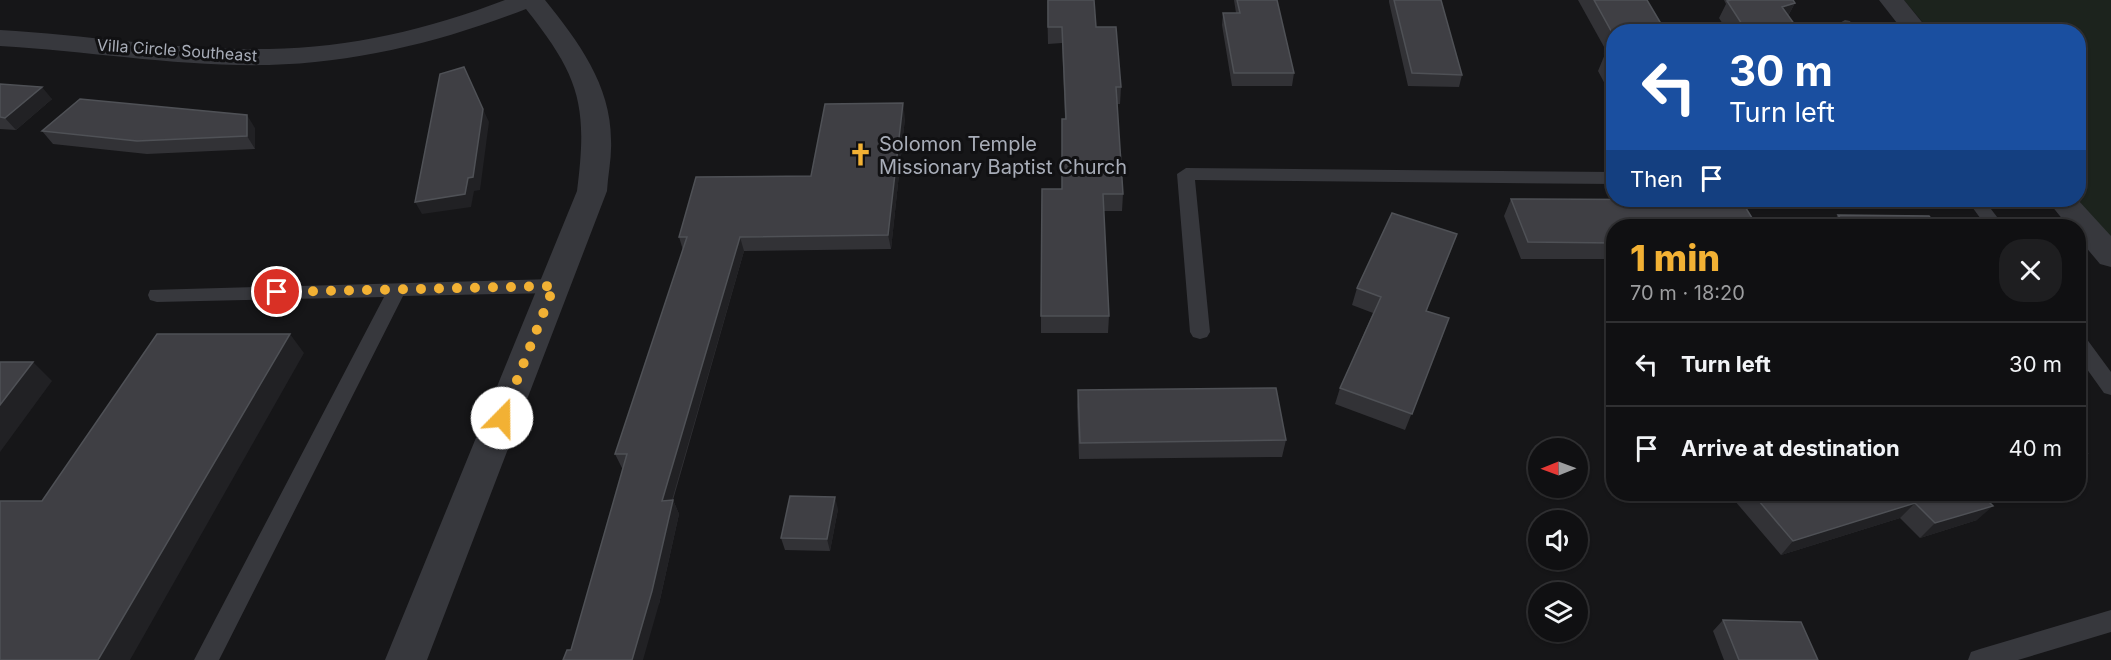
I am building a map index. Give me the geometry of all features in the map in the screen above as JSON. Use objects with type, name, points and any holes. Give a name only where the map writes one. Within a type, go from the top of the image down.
[{"type":"street","name":"Villa Circle Southeast","points":[[0,38],[64,41],[230,57],[301,57],[365,49],[422,37],[477,20],[527,0]]},
{"type":"street","points":[[406,660],[592,191],[598,131],[588,84],[571,49],[532,0]]},
{"type":"street","points":[[1891,0],[1911,24]]},
{"type":"street","points":[[2068,207],[2079,219]]},
{"type":"street","points":[[2086,227],[2111,256]]},
{"type":"lane","points":[[1200,332],[1186,174],[1606,178]]},
{"type":"lane","points":[[1980,207],[1990,219]]},
{"type":"lane","points":[[157,295],[554,286]]},
{"type":"lane","points":[[206,660],[397,290]]},
{"type":"lane","points":[[2086,353],[2111,387]]},
{"type":"lane","points":[[1980,660],[2111,621]]},
{"type":"shaded area","points":[[1904,0],[2111,0],[2111,247],[2077,207],[2086,207],[2086,24],[1924,24]]},
{"type":"building","points":[[1048,0],[1094,0],[1096,27],[1116,27],[1121,87],[1116,87],[1123,194],[1103,194],[1109,316],[1041,316],[1042,189],[1062,189],[1062,119],[1066,119],[1062,27],[1048,27]]},
{"type":"building","points":[[1237,0],[1277,0],[1294,73],[1234,73],[1223,13],[1240,13]]},
{"type":"building","points":[[1394,0],[1441,0],[1462,75],[1412,73]]},
{"type":"building","points":[[1594,0],[1647,0],[1661,24],[1607,24]]},
{"type":"building","points":[[1793,0],[1795,3],[1782,7],[1794,24],[1742,24],[1727,1]]},
{"type":"building","points":[[464,67],[483,109],[473,177],[468,178],[465,194],[415,202],[440,74]]},
{"type":"building","points":[[0,84],[42,87],[5,118],[0,117]]},
{"type":"building","points":[[80,99],[247,115],[247,136],[137,141],[42,131]]},
{"type":"building","points":[[903,103],[888,235],[740,237],[662,501],[673,500],[652,591],[632,660],[563,660],[567,650],[571,650],[627,454],[615,454],[687,237],[679,237],[696,177],[811,176],[825,104]]},
{"type":"building","points":[[1511,199],[1606,199],[1606,207],[1745,207],[1753,219],[1606,219],[1606,243],[1528,242]]},
{"type":"building","points":[[1392,213],[1457,234],[1426,311],[1449,318],[1412,414],[1340,388],[1381,297],[1357,288]]},
{"type":"building","points":[[1838,215],[1929,216],[1931,219],[1841,219]]},
{"type":"building","points":[[157,334],[290,334],[98,660],[0,660],[0,501],[42,501]]},
{"type":"building","points":[[0,362],[33,362],[0,405]]},
{"type":"building","points":[[1276,388],[1286,440],[1080,443],[1078,390]]},
{"type":"building","points":[[790,496],[835,497],[827,539],[781,538]]},
{"type":"building","points":[[1759,501],[1988,501],[1993,506],[1935,523],[1915,503],[1793,541]]},
{"type":"building","points":[[1723,620],[1801,622],[1818,660],[1739,660]]},
{"type":"place","name":"Solomon Temple Missionary Baptist Church","points":[[861,155]]},
{"type":"route","points":[[277,292],[554,286],[502,418]]}]
